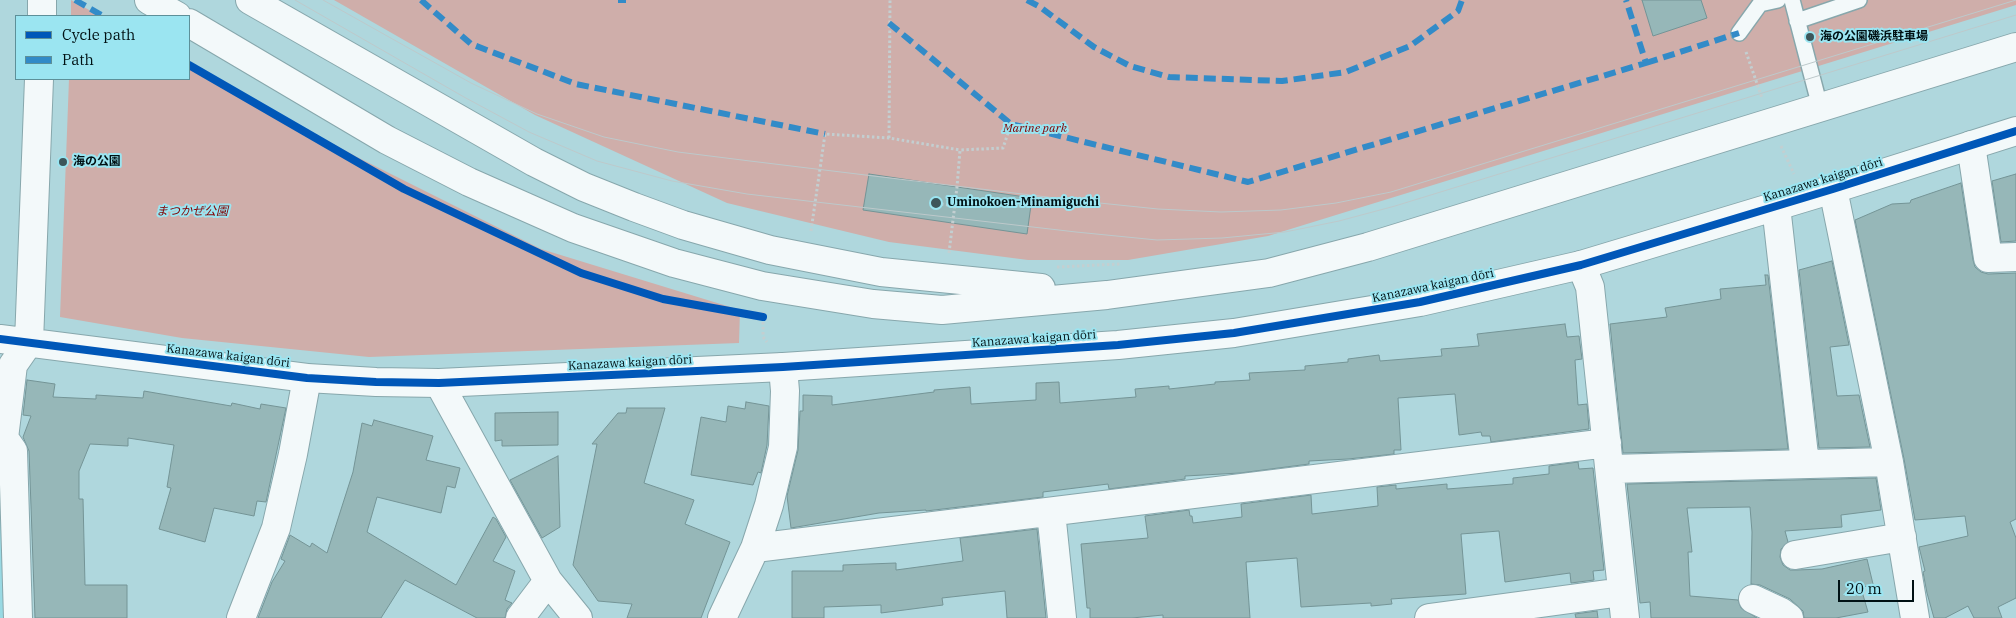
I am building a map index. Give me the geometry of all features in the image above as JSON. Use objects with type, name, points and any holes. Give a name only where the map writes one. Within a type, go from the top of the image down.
[{"type":"street","points":[[42,0],[42,15]]},
{"type":"street","points":[[149,0],[175,15]]},
{"type":"street","points":[[250,0],[534,162],[584,187],[683,225],[770,250],[881,272],[1107,295]]},
{"type":"street","points":[[190,24],[387,140],[469,182],[573,228],[674,263],[762,286],[874,304],[942,310],[1107,295],[1268,273],[1368,247],[2016,47]]},
{"type":"street","points":[[18,618],[13,451],[4,438],[13,365],[29,342],[39,80]]},
{"type":"street","name":"Kanazawa kaigan dōri","points":[[0,339],[307,378],[439,383],[783,367],[1118,345],[1234,332],[1420,302],[1581,265],[1833,189],[2016,131]]},
{"type":"street","points":[[1971,145],[1988,258],[2016,257]]},
{"type":"street","points":[[1833,189],[1889,462],[1916,618]]},
{"type":"street","points":[[1776,206],[1805,464]]},
{"type":"street","points":[[1429,618],[1624,605],[1590,287],[1581,265]]},
{"type":"street","points":[[722,618],[755,548],[769,505],[783,447],[785,391],[783,367]]},
{"type":"street","points":[[241,618],[276,528],[293,454],[307,378]]},
{"type":"street","points":[[439,383],[548,581],[578,618]]},
{"type":"street","points":[[755,548],[1607,443]]},
{"type":"street","points":[[1610,469],[1889,462]]},
{"type":"street","points":[[1051,512],[1062,618]]},
{"type":"street","points":[[1795,554],[1902,537]]},
{"type":"street","points":[[520,618],[548,581]]},
{"type":"street","points":[[1753,599],[1782,612],[1789,618]]},
{"type":"lane","points":[[1739,33],[1758,2],[1778,0]]},
{"type":"lane","points":[[1792,0],[1820,107]]},
{"type":"lane","points":[[1797,21],[1858,0]]},
{"type":"path","points":[[889,138],[890,0]]},
{"type":"path","points":[[810,238],[825,134],[889,138],[960,150],[1003,148],[1011,124]]},
{"type":"path","points":[[948,259],[960,150]]},
{"type":"path","points":[[942,204],[955,206]]},
{"type":"path","points":[[1054,267],[1129,264]]},
{"type":"shaded area","points":[[0,452],[2,460],[4,618],[0,618]]},
{"type":"green space","points":[[71,0],[98,15],[71,15]]},
{"type":"green space","name":"Marine park","points":[[334,0],[2016,0],[2016,5],[1268,236],[1128,260],[1028,260],[889,242],[727,203],[535,115]]},
{"type":"green space","name":"まつかぜ公園","points":[[190,66],[357,157],[541,249],[740,310],[739,343],[369,357],[182,338],[60,317],[69,80],[190,80]]},
{"type":"building","points":[[1642,0],[1701,0],[1707,18],[1653,36]]},
{"type":"building","points":[[869,174],[1032,198],[1027,234],[863,210]]},
{"type":"building","points":[[2016,174],[2016,241],[2001,242],[1992,181]]},
{"type":"building","points":[[1961,183],[1975,267],[1981,272],[1988,274],[2016,273],[2016,519],[2010,522],[2016,538],[2016,598],[1998,607],[2002,618],[1974,618],[1968,606],[1945,618],[1934,618],[1927,593],[1923,572],[1925,571],[1919,547],[1968,536],[1965,516],[1915,520],[1855,220],[1892,204],[1910,203],[1911,200]]},
{"type":"building","points":[[1832,261],[1849,345],[1830,347],[1837,396],[1859,395],[1870,447],[1819,448],[1799,270]]},
{"type":"building","points":[[1765,275],[1768,275],[1788,449],[1623,453],[1610,324],[1667,317],[1665,308],[1721,299],[1720,289],[1766,285]]},
{"type":"building","points":[[1565,324],[1567,337],[1579,336],[1582,359],[1575,360],[1578,405],[1587,404],[1589,429],[1491,442],[1490,436],[1482,436],[1481,432],[1459,435],[1455,394],[1398,398],[1401,450],[1394,450],[1394,454],[1309,461],[1309,464],[1240,473],[1185,476],[1185,479],[1109,489],[1108,484],[1043,492],[1043,497],[926,511],[879,513],[791,528],[787,496],[798,450],[800,411],[803,411],[803,395],[832,396],[832,405],[934,392],[934,390],[970,387],[971,404],[1036,400],[1036,383],[1059,382],[1060,403],[1136,397],[1135,389],[1169,386],[1169,389],[1215,384],[1215,382],[1250,380],[1249,373],[1305,370],[1305,366],[1348,362],[1348,359],[1379,355],[1380,361],[1442,356],[1441,349],[1479,346],[1477,334]]},
{"type":"building","points":[[27,380],[55,384],[53,397],[96,399],[96,395],[143,398],[144,391],[231,406],[232,403],[260,409],[261,404],[286,408],[266,502],[257,501],[254,516],[214,508],[205,542],[159,529],[171,488],[167,487],[174,445],[128,438],[128,446],[90,444],[79,471],[79,499],[83,499],[85,585],[127,585],[127,618],[35,618],[29,451],[23,437],[31,416],[23,415]]},
{"type":"building","points":[[746,402],[769,406],[767,445],[761,473],[758,472],[753,485],[691,475],[701,417],[726,422],[728,406],[745,409]]},
{"type":"building","points":[[627,408],[665,408],[644,483],[694,500],[685,524],[730,542],[701,618],[627,618],[632,604],[598,601],[573,565],[597,444],[592,444],[618,413],[626,413]]},
{"type":"building","points":[[558,412],[558,445],[502,446],[502,440],[495,441],[495,413]]},
{"type":"building","points":[[374,420],[433,436],[426,460],[460,468],[455,488],[447,486],[441,513],[377,497],[367,532],[456,585],[493,517],[506,537],[493,561],[515,571],[505,600],[512,603],[507,609],[505,618],[477,618],[405,580],[381,618],[258,618],[272,582],[285,561],[281,559],[290,535],[310,547],[312,543],[327,553],[353,472],[362,423],[372,426]]},
{"type":"building","points":[[558,456],[560,527],[542,538],[510,480]]},
{"type":"building","points":[[1578,462],[1579,469],[1593,468],[1604,570],[1593,571],[1594,580],[1571,583],[1570,573],[1505,582],[1499,531],[1461,534],[1466,594],[1391,599],[1392,604],[1371,606],[1371,603],[1301,607],[1297,558],[1246,562],[1250,618],[1163,618],[1163,615],[1132,618],[1090,618],[1090,608],[1087,608],[1081,544],[1148,538],[1145,516],[1189,510],[1193,523],[1242,517],[1241,504],[1311,495],[1312,514],[1378,506],[1377,487],[1396,485],[1396,489],[1447,484],[1447,489],[1513,484],[1513,478],[1549,474],[1549,466]]},
{"type":"building","points":[[1876,478],[1881,510],[1841,515],[1842,527],[1785,531],[1788,542],[1781,549],[1780,557],[1783,565],[1790,570],[1822,569],[1867,559],[1873,584],[1861,588],[1868,612],[1836,618],[1804,618],[1803,611],[1790,599],[1760,585],[1751,584],[1752,532],[1750,507],[1687,508],[1692,552],[1688,552],[1690,596],[1738,600],[1741,608],[1757,618],[1651,618],[1650,602],[1640,603],[1627,484]]},
{"type":"building","points":[[1037,529],[1046,618],[1007,618],[1005,591],[942,598],[943,605],[881,613],[881,605],[824,607],[824,618],[792,618],[792,571],[843,571],[843,565],[896,563],[896,570],[963,561],[960,538]]},
{"type":"building","points":[[1597,611],[1598,618],[1576,618],[1575,614]]},
{"type":"tram line","points":[[295,0],[529,132],[597,161],[672,181],[747,194],[1157,240],[1222,238],[1285,232],[1339,221],[1395,206],[2016,15]]},
{"type":"tram line","points":[[323,0],[471,83],[537,114],[604,137],[678,152],[750,161],[1080,201],[1158,209],[1221,212],[1281,210],[1336,203],[1391,192],[2016,0]]},
{"type":"marked path","points":[[75,0],[101,15]]},
{"type":"marked path","points":[[421,0],[471,44],[576,84],[825,134]]},
{"type":"marked path","points":[[618,0],[626,0]]},
{"type":"marked path","points":[[1027,0],[1040,7],[1094,47],[1130,66],[1169,77],[1282,81],[1346,72],[1410,46],[1458,11],[1462,0]]},
{"type":"marked path","points":[[889,23],[1011,124],[1248,182],[1646,63],[1626,0]]},
{"type":"marked path","points":[[1646,63],[1739,33]]},
{"type":"cycle path","points":[[190,66],[404,189],[581,273],[663,299],[763,317]]},
{"type":"cycle path","points":[[0,339],[307,378],[439,383],[783,367],[1118,345],[1234,333],[1420,302],[1581,265],[1833,189],[2016,131]]},
{"type":"place","name":"海の公園磯浜駐車場","points":[[1810,37]]},
{"type":"place","name":"海の公園","points":[[63,162]]},
{"type":"place","name":"Uminokoen-Minamiguchi","points":[[936,203]]}]
